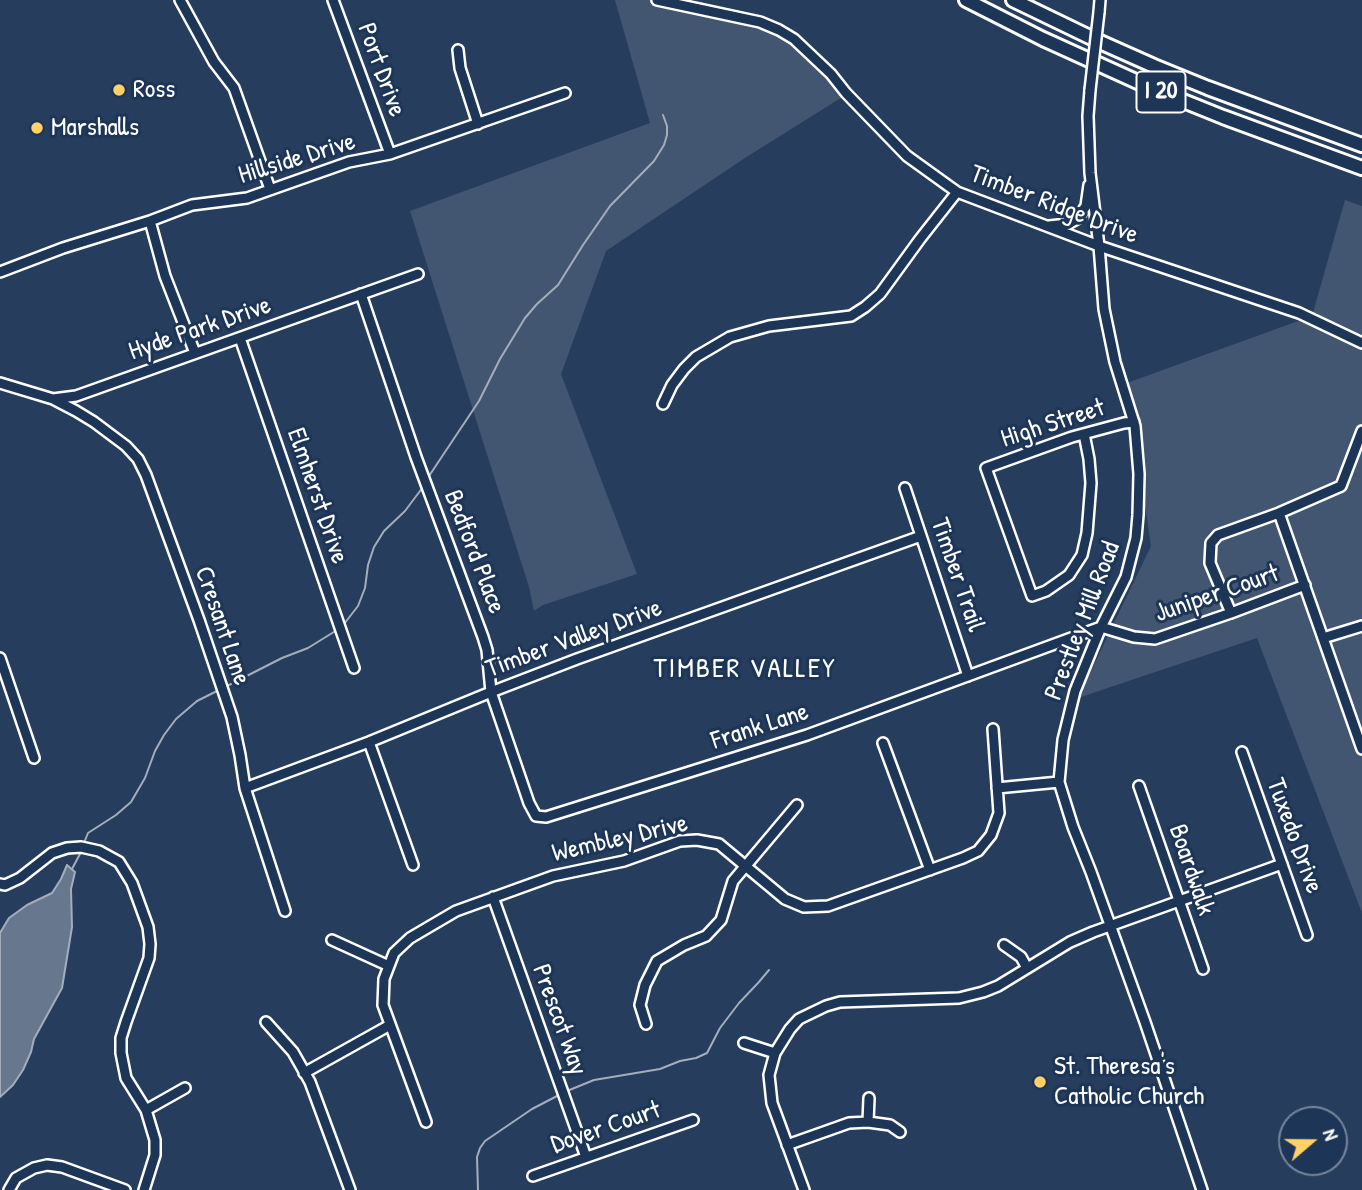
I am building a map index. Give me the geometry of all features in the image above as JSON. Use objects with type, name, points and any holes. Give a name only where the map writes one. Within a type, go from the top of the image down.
[{"type":"highway","name":"I 20","points":[[966,0],[1150,88],[1362,168]]},
{"type":"highway","name":"I 20","points":[[1013,0],[1154,66],[1362,145]]},
{"type":"street","points":[[180,0],[214,62],[234,88],[270,189]]},
{"type":"street","name":"Port Drive","points":[[333,0],[390,154]]},
{"type":"street","name":"Timber Ridge Drive","points":[[657,0],[760,22],[794,39],[831,74],[906,156],[957,192],[1100,246],[1299,313],[1362,343]]},
{"type":"street","name":"Prestley Mill Road","points":[[1100,0],[1088,116],[1090,173],[1100,246],[1104,309],[1115,362],[1134,422],[1139,474],[1136,538],[1126,577],[1101,626],[1075,691],[1063,740],[1059,782],[1202,1190]]},
{"type":"street","points":[[458,50],[460,68],[478,124]]},
{"type":"street","name":"Hillside Drive","points":[[0,272],[192,205],[247,198],[349,162],[390,154],[565,93]]},
{"type":"street","name":"Prestley Mill Road","points":[[1046,226],[1068,224],[1077,219],[1086,206],[1090,173]]},
{"type":"street","points":[[663,404],[672,385],[696,357],[730,337],[769,326],[851,316],[866,307],[880,293],[957,192]]},
{"type":"street","points":[[150,221],[165,276],[195,353]]},
{"type":"street","name":"Hyde Park Drive","points":[[53,399],[76,396],[418,274]]},
{"type":"street","name":"Bedford Place","points":[[361,294],[420,468],[483,637],[491,692],[529,803],[536,816],[546,817]]},
{"type":"street","name":"Elmherst Drive","points":[[240,338],[354,668]]},
{"type":"street","name":"Cresant Lane","points":[[0,383],[53,399],[87,417],[126,446],[138,459],[204,633],[232,717],[245,788],[285,911]]},
{"type":"street","name":"High Street","points":[[1084,434],[1091,483],[1087,533],[1082,555],[1069,575],[1046,591],[1032,596],[986,468],[1084,434],[1134,422]]},
{"type":"street","points":[[1231,613],[1210,563],[1211,543],[1218,534],[1279,513],[1341,486],[1362,431]]},
{"type":"street","name":"Timber Trail","points":[[905,488],[968,676]]},
{"type":"street","points":[[1279,513],[1362,749]]},
{"type":"street","name":"Timber Valley Drive","points":[[245,788],[577,659],[921,536]]},
{"type":"street","name":"Juniper Court","points":[[1101,626],[1134,638],[1155,639],[1305,585]]},
{"type":"street","name":"Frank Lane","points":[[546,817],[807,735],[1101,626]]},
{"type":"street","points":[[1323,638],[1362,626]]},
{"type":"street","points":[[0,658],[34,758]]},
{"type":"street","name":"Wembley Drive","points":[[426,1122],[383,1005],[384,979],[394,953],[410,937],[456,911],[493,897],[553,876],[624,861],[680,841],[697,840],[719,844],[785,899],[804,907],[828,906],[930,870],[978,851],[991,835],[999,813],[993,729]]},
{"type":"street","points":[[369,742],[413,865]]},
{"type":"street","points":[[883,743],[930,870]]},
{"type":"street","name":"Tuxedo Drive","points":[[1242,752],[1307,935]]},
{"type":"street","points":[[997,788],[1059,782]]},
{"type":"street","name":"Boardwalk","points":[[1139,786],[1203,969]]},
{"type":"street","points":[[646,1024],[640,1005],[645,985],[657,961],[706,936],[721,920],[733,881],[797,805]]},
{"type":"street","points":[[0,884],[5,885],[20,878],[52,853],[81,847],[99,851],[119,863],[132,883],[145,917],[150,943],[149,958],[121,1038],[121,1053],[126,1078],[146,1110],[155,1140],[155,1155],[144,1190]]},
{"type":"street","points":[[804,1190],[772,1103],[769,1075],[775,1053],[799,1019],[840,1002],[959,998],[998,986],[1070,942],[1110,925],[1282,864]]},
{"type":"street","name":"Prescot Way","points":[[493,897],[586,1157]]},
{"type":"street","points":[[332,940],[389,966]]},
{"type":"street","points":[[1004,945],[1021,957],[1027,968]]},
{"type":"street","points":[[266,1021],[293,1052],[310,1082],[350,1190]]},
{"type":"street","points":[[304,1073],[390,1026]]},
{"type":"street","points":[[744,1043],[775,1053]]},
{"type":"street","points":[[146,1110],[185,1088]]},
{"type":"street","points":[[868,1122],[869,1098]]},
{"type":"street","name":"Dover Court","points":[[533,1176],[693,1120]]},
{"type":"street","points":[[787,1145],[849,1123],[890,1125],[900,1132]]},
{"type":"street","points":[[9,1190],[16,1178],[34,1168],[47,1165],[62,1167],[125,1190]]},
{"type":"shaded area","points":[[615,0],[657,0],[760,22],[794,39],[844,96],[606,251],[561,374],[637,574],[543,605],[534,611],[529,587],[410,211],[650,123]]},
{"type":"shaded area","points":[[1345,200],[1362,206],[1362,913],[1257,638],[1078,698],[1151,546],[1127,383],[1312,316]]},
{"type":"shaded area","points":[[67,865],[75,872],[71,889],[72,927],[62,988],[34,1039],[23,1070],[13,1085],[0,1097],[0,933],[9,918],[27,905],[52,893]]},
{"type":"waterway","points":[[427,479],[479,401],[525,318],[558,285],[610,206],[654,161],[667,135],[663,115]]},
{"type":"waterway","points":[[344,624],[358,606],[374,547],[384,531],[405,511],[423,487]]},
{"type":"waterway","points":[[227,686],[308,648],[337,630]]},
{"type":"waterway","points":[[84,843],[88,833],[131,802],[145,778],[155,751],[176,719],[197,701],[219,690]]},
{"type":"waterway","points":[[72,869],[81,852]]},
{"type":"waterway","points":[[567,1091],[594,1080],[660,1069],[707,1053],[720,1028],[769,970]]},
{"type":"waterway","points":[[478,1190],[477,1157],[485,1141],[532,1109],[559,1095]]},
{"type":"place","name":"Ross","points":[[119,90]]},
{"type":"place","name":"Marshalls","points":[[37,128]]},
{"type":"place","name":"St. Theresa's Catholic Church","points":[[1040,1082]]},
{"type":"district","name":"TIMBER VALLEY","points":[[745,670]]}]
